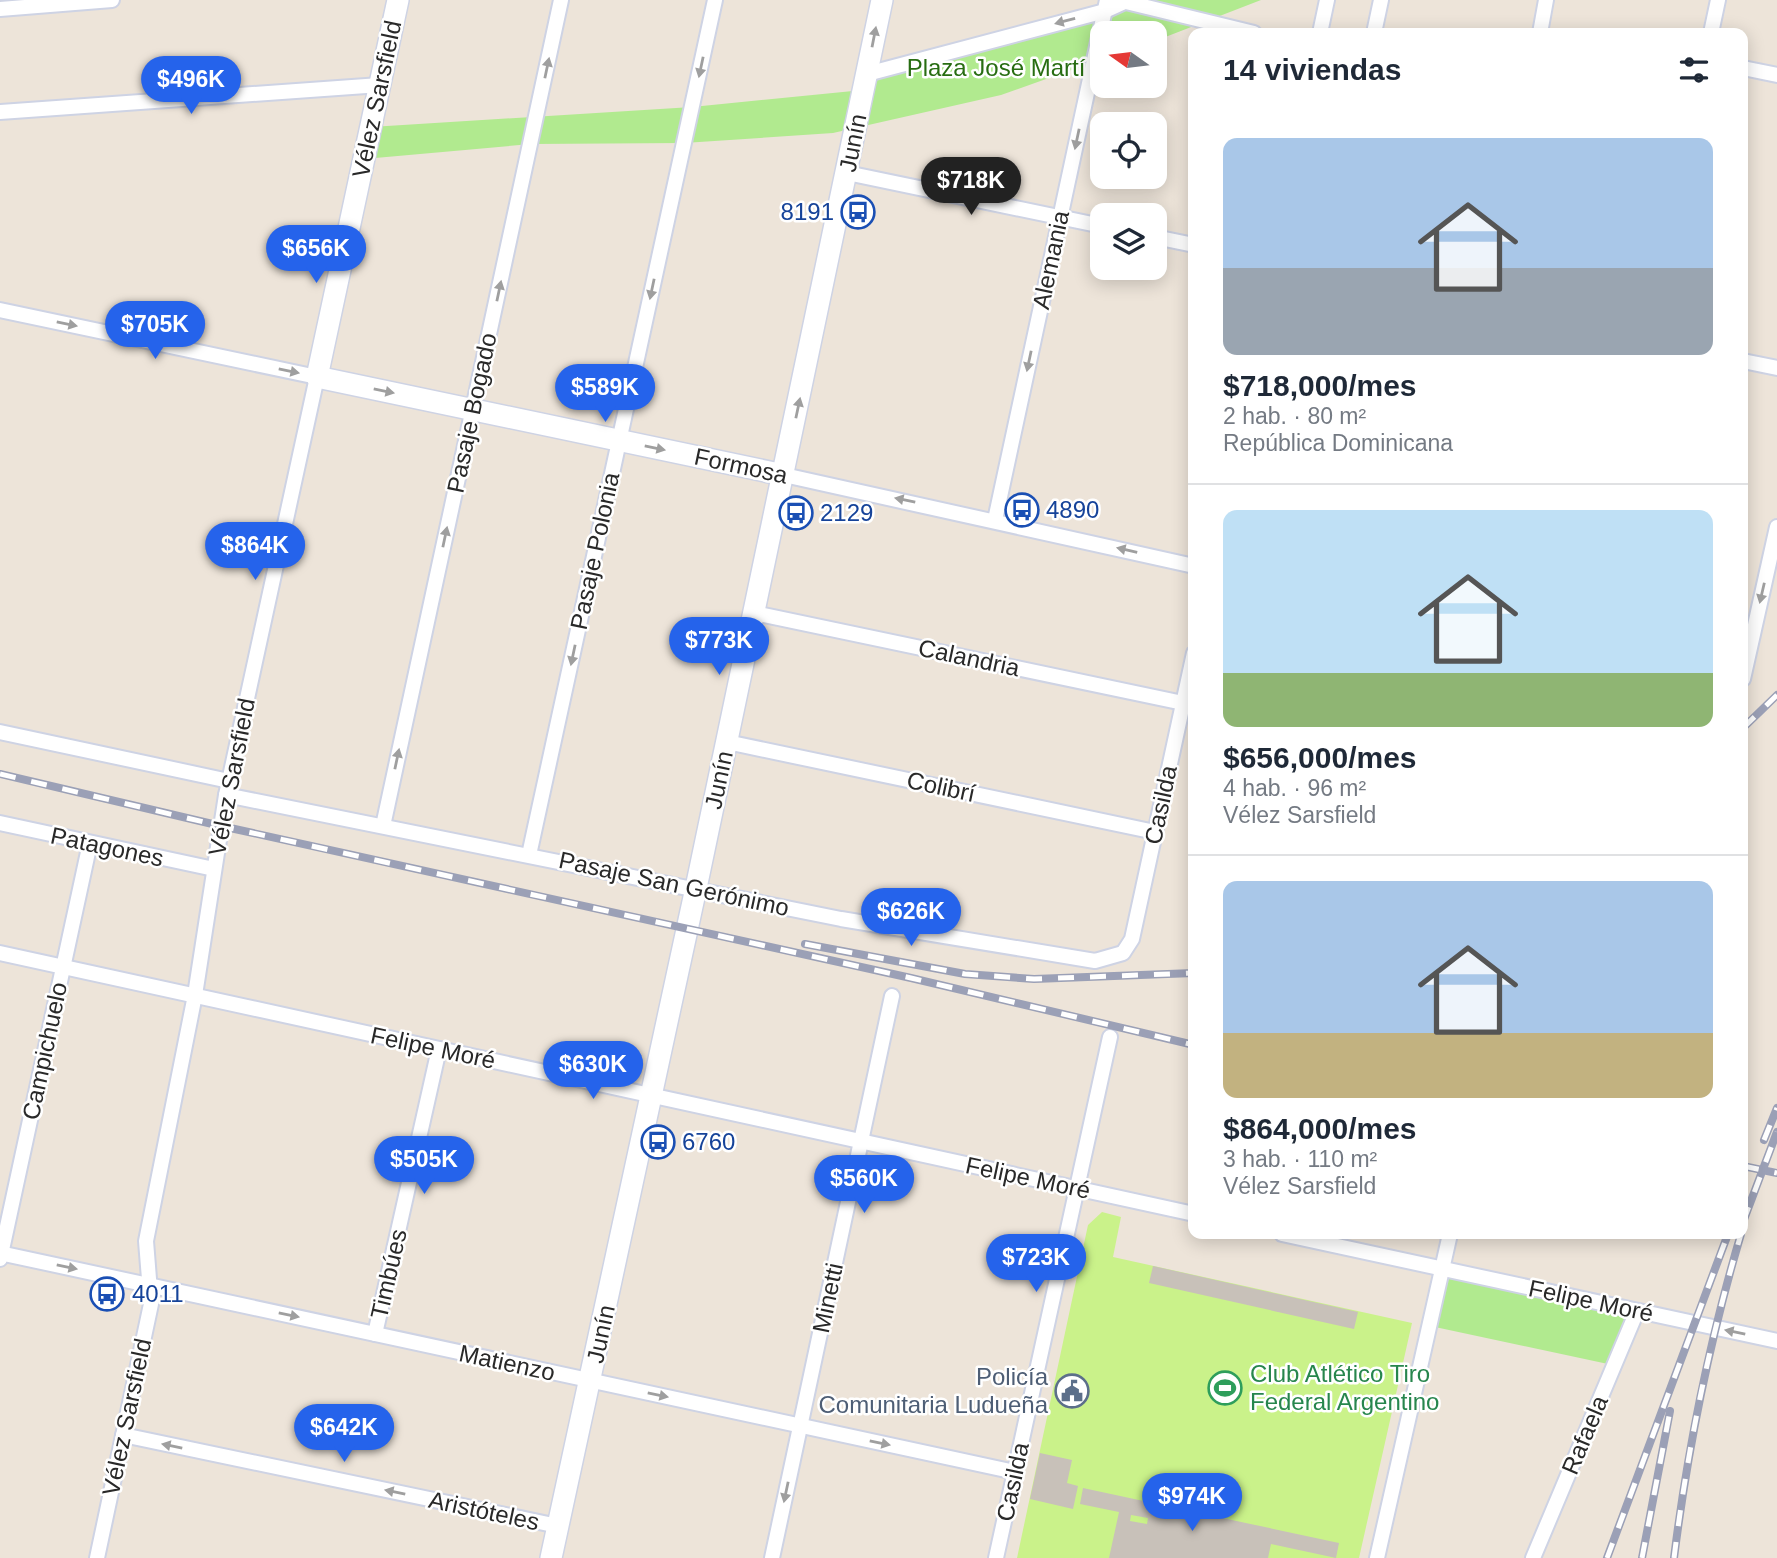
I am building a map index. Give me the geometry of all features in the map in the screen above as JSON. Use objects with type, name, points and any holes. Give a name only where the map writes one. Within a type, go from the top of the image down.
[{"type":"main road","name":"Vélez Sarsfield","points":[[317,377],[398,0]]},
{"type":"main road","name":"Junín","points":[[551,1558],[784,475],[882,0]]},
{"type":"main road","name":"Formosa","points":[[317,377],[784,475]]},
{"type":"street","points":[[0,9],[112,0]]},
{"type":"street","name":"Pasaje Bogado","points":[[383,826],[561,0]]},
{"type":"street","name":"Pasaje Polonia","points":[[529,855],[715,0]]},
{"type":"street","points":[[1321,28],[1327,0]]},
{"type":"street","points":[[1375,28],[1381,0]]},
{"type":"street","points":[[1541,28],[1546,0]]},
{"type":"street","points":[[1712,28],[1718,0]]},
{"type":"street","points":[[867,74],[1128,1],[1234,28]]},
{"type":"street","name":"Alemania","points":[[995,520],[1106,5]]},
{"type":"street","points":[[1748,69],[1777,75]]},
{"type":"street","points":[[0,112],[380,85]]},
{"type":"street","points":[[847,173],[1090,223]]},
{"type":"street","points":[[1167,239],[1188,244]]},
{"type":"street","name":"Formosa","points":[[0,310],[317,377]]},
{"type":"street","points":[[1748,361],[1777,368]]},
{"type":"street","name":"Vélez Sarsfield","points":[[97,1558],[151,1304],[146,1241],[195,995],[228,788],[317,377]]},
{"type":"street","name":"Formosa","points":[[784,475],[1188,565]]},
{"type":"street","points":[[1748,657],[1777,527]]},
{"type":"street","name":"Calandria","points":[[754,613],[1183,703]]},
{"type":"street","name":"Casilda","points":[[1123,953],[1132,939],[1188,680]]},
{"type":"street","name":"Pasaje San Gerónimo","points":[[0,732],[383,826],[842,919],[1095,961],[1123,953]]},
{"type":"street","name":"Colibrí","points":[[727,742],[1155,832]]},
{"type":"street","name":"Patagones","points":[[0,823],[214,869]]},
{"type":"street","name":"Campichuelo","points":[[0,1255],[90,843]]},
{"type":"street","name":"Felipe Moré","points":[[0,953],[1188,1213]]},
{"type":"street","name":"Minetti","points":[[772,1558],[892,996]]},
{"type":"street","name":"Casilda","points":[[996,1558],[1110,1037]]},
{"type":"street","name":"Timbúes","points":[[375,1334],[439,1049]]},
{"type":"street","name":"Felipe Moré","points":[[1305,1239],[1777,1341]]},
{"type":"street","points":[[1377,1558],[1449,1239]]},
{"type":"street","name":"Matienzo","points":[[0,1255],[150,1284],[1015,1472]]},
{"type":"street","name":"Rafaela","points":[[1532,1558],[1637,1311]]},
{"type":"street","name":"Aristóteles","points":[[123,1435],[558,1526]]},
{"type":"green space","name":"Plaza José Martí","points":[[1129,0],[1261,0],[1167,36],[1167,21],[1090,21],[1090,63],[1001,95],[833,133],[684,143],[531,144],[364,159],[371,127],[692,107],[863,90],[867,74]]},
{"type":"green space","name":"Club Atlético Tiro Federal Argentino","points":[[1102,1212],[1121,1217],[1113,1257],[1412,1323],[1359,1558],[1017,1558],[1088,1225]]},
{"type":"green space","points":[[1447,1277],[1627,1317],[1608,1364],[1435,1327]]},
{"type":"building","points":[[1153,1266],[1358,1312],[1354,1329],[1149,1283]]},
{"type":"building","points":[[1040,1453],[1072,1460],[1067,1483],[1078,1486],[1073,1509],[1030,1499]]},
{"type":"building","points":[[1083,1488],[1339,1543],[1336,1558],[1271,1544],[1268,1558],[1109,1558],[1119,1512],[1080,1504]],"holes":[[[1131,1515],[1148,1518],[1147,1524],[1130,1521]]]},
{"type":"railway","points":[[1748,723],[1777,695]]},
{"type":"railway","points":[[0,774],[221,826],[911,978],[1188,1044]]},
{"type":"railway","points":[[805,944],[965,974],[1034,979],[1188,973]]},
{"type":"railway","points":[[1764,1140],[1777,1108]]},
{"type":"railway","points":[[1748,1209],[1777,1132]]},
{"type":"railway","points":[[1748,1167],[1777,1173]]},
{"type":"railway","points":[[1607,1558],[1726,1239]]},
{"type":"railway","points":[[1674,1558],[1701,1394],[1740,1239]]},
{"type":"railway","points":[[1642,1558],[1670,1411]]},
{"type":"place","name":"8191","points":[[858,212]]},
{"type":"place","name":"4890","points":[[1022,510]]},
{"type":"place","name":"2129","points":[[796,513]]},
{"type":"place","name":"6760","points":[[658,1142]]},
{"type":"place","name":"4011","points":[[107,1294]]},
{"type":"place","name":"Club Atlético Tiro Federal Argentino","points":[[1225,1388]]},
{"type":"place","name":"Policía Comunitaria Ludueña","points":[[1072,1391]]}]
